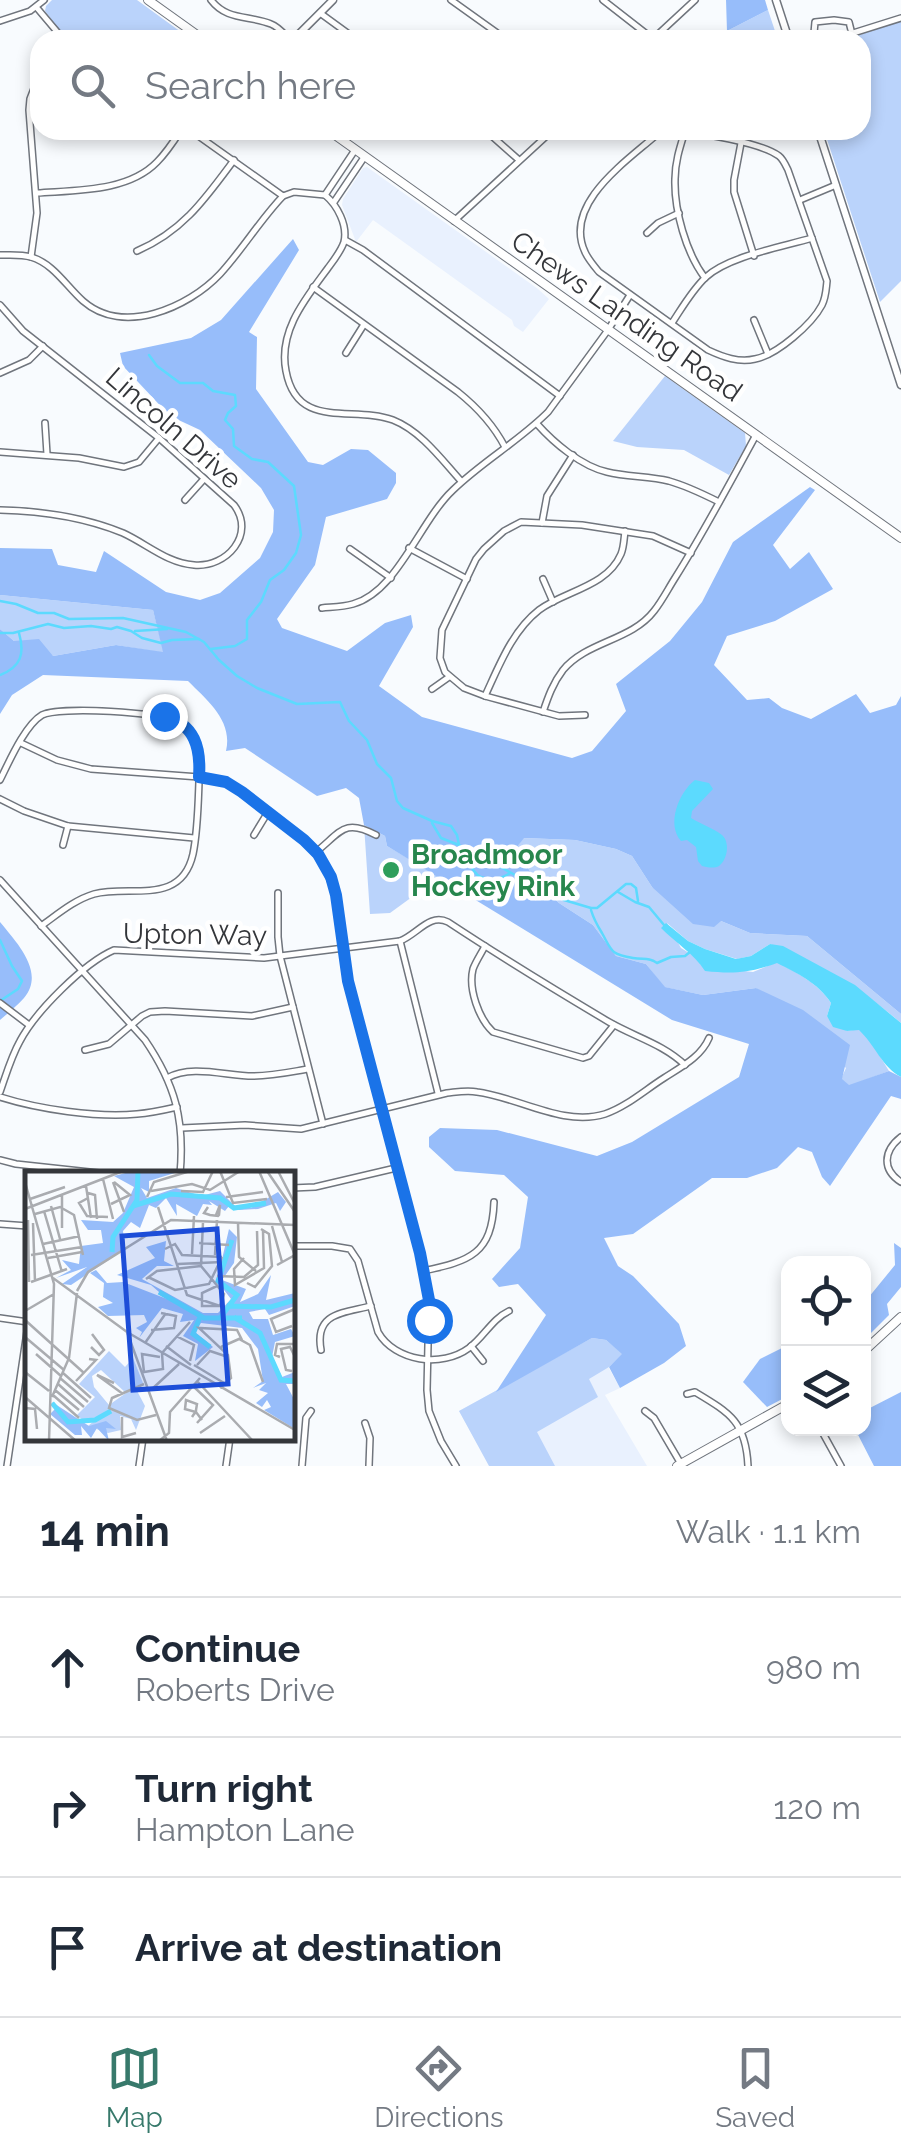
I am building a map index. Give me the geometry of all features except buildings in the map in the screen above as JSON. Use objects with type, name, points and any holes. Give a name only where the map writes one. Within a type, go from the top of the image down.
[{"type":"main road","points":[[148,0],[190,30]]},
{"type":"main road","name":"Chews Landing Road","points":[[342,140],[901,538]]},
{"type":"main road","points":[[868,1346],[901,1317]]},
{"type":"main road","points":[[679,1465],[781,1408]]},
{"type":"street","points":[[0,22],[30,11],[44,0]]},
{"type":"street","points":[[211,0],[226,14],[269,23],[281,30]]},
{"type":"street","points":[[302,30],[334,0]]},
{"type":"street","points":[[451,0],[493,30]]},
{"type":"street","points":[[603,0],[641,30]]},
{"type":"street","points":[[663,30],[695,0]]},
{"type":"street","points":[[776,0],[786,30]]},
{"type":"street","points":[[36,6],[54,30]]},
{"type":"street","points":[[320,13],[343,30]]},
{"type":"street","points":[[864,30],[901,18]]},
{"type":"street","points":[[814,30],[815,22],[834,20],[848,22],[851,30]]},
{"type":"street","points":[[31,257],[36,231],[32,140]]},
{"type":"street","points":[[36,194],[119,184],[157,163],[174,140]]},
{"type":"street","points":[[205,140],[283,196]]},
{"type":"street","points":[[496,140],[520,160]]},
{"type":"street","points":[[454,220],[541,140]]},
{"type":"street","points":[[652,140],[599,188],[585,208],[580,223],[586,256],[599,272],[708,350],[726,358],[755,359],[768,354],[808,322],[821,308],[827,282],[800,200],[782,160],[778,155],[733,140]]},
{"type":"street","points":[[683,140],[674,176],[679,213],[694,260],[706,278]]},
{"type":"street","points":[[821,140],[901,385]]},
{"type":"street","points":[[742,142],[734,192],[754,256]]},
{"type":"street","points":[[324,195],[356,150]]},
{"type":"street","points":[[334,202],[364,156]]},
{"type":"street","points":[[137,250],[158,242],[181,225],[234,160]]},
{"type":"street","points":[[800,200],[836,185]]},
{"type":"street","points":[[0,255],[31,257],[48,266],[86,304],[101,313],[115,317],[145,316],[177,304],[217,277],[283,196],[294,192],[324,195],[334,202],[345,240],[292,323],[285,350],[286,375],[298,398],[322,413],[393,420],[411,430],[462,482]]},
{"type":"street","points":[[647,233],[679,213]]},
{"type":"street","points":[[672,323],[706,278],[731,263],[812,238]]},
{"type":"street","points":[[345,240],[560,396]]},
{"type":"street","points":[[314,288],[480,410],[505,446]]},
{"type":"street","points":[[322,608],[364,600],[391,578],[448,494],[536,424],[560,396],[630,295]]},
{"type":"street","name":"Lincoln Drive","points":[[0,510],[57,514],[102,526],[180,564],[200,566],[216,563],[235,548],[242,527],[234,505],[159,438],[22,330],[1,308]]},
{"type":"street","points":[[754,320],[768,354]]},
{"type":"street","points":[[346,353],[363,325]]},
{"type":"street","points":[[0,373],[29,360],[43,346]]},
{"type":"street","points":[[45,423],[47,454]]},
{"type":"street","points":[[536,424],[573,455],[608,473],[667,481],[720,502]]},
{"type":"street","points":[[543,712],[552,686],[576,658],[640,626],[653,613],[756,436]]},
{"type":"street","points":[[0,452],[79,458],[124,468],[139,462],[159,438]]},
{"type":"street","points":[[542,523],[547,496],[573,455]]},
{"type":"street","points":[[184,500],[204,478]]},
{"type":"street","points":[[586,715],[559,716],[485,696],[449,677],[440,658],[439,640],[484,548],[504,530],[521,522],[653,536],[691,553]]},
{"type":"street","points":[[485,696],[519,630],[538,610],[602,576],[621,553],[625,531]]},
{"type":"street","points":[[350,548],[391,578]]},
{"type":"street","points":[[409,548],[466,579]]},
{"type":"street","points":[[543,578],[554,602]]},
{"type":"street","points":[[432,689],[449,677]]},
{"type":"street","points":[[0,780],[38,717],[51,711],[164,716],[188,729],[199,748],[192,856],[182,877],[170,886],[146,892],[94,894],[41,926]]},
{"type":"street","points":[[21,743],[58,760],[91,768],[226,782],[316,852],[331,877],[336,895],[348,981],[429,1300],[429,1410],[456,1466]]},
{"type":"street","points":[[0,799],[68,826],[194,838]]},
{"type":"street","points":[[254,835],[268,812]]},
{"type":"street","points":[[63,845],[68,826]]},
{"type":"street","points":[[316,852],[352,826],[376,835]]},
{"type":"street","points":[[0,880],[151,1050],[167,1078],[182,1128],[180,1171]]},
{"type":"street","points":[[278,893],[280,956],[323,1124]]},
{"type":"street","points":[[438,1095],[400,941],[436,918],[614,1025],[670,1051],[684,1065]]},
{"type":"street","name":"Upton Way","points":[[0,1094],[29,1025],[82,971],[114,950],[248,958],[400,941]]},
{"type":"street","points":[[485,946],[472,980],[479,1012],[493,1032],[583,1058],[590,1056],[614,1025]]},
{"type":"street","points":[[0,1004],[29,1025]]},
{"type":"street","points":[[85,1050],[109,1044],[150,1012],[240,1016],[293,1007]]},
{"type":"street","points":[[182,1128],[245,1125],[301,1129],[466,1091],[557,1113],[595,1116],[628,1102],[684,1065],[702,1050],[709,1038]]},
{"type":"street","points":[[167,1078],[176,1073],[198,1072],[270,1076],[308,1068]]},
{"type":"street","points":[[0,1094],[49,1109],[97,1113],[134,1114],[177,1108]]},
{"type":"street","points":[[901,1137],[886,1161],[890,1174],[901,1182]]},
{"type":"street","points":[[0,1160],[80,1171]]},
{"type":"street","points":[[295,1188],[316,1187],[396,1168]]},
{"type":"street","points":[[423,1272],[464,1260],[476,1252],[487,1241],[492,1228],[494,1202]]},
{"type":"street","points":[[0,1224],[25,1226]]},
{"type":"street","points":[[295,1246],[350,1249],[358,1261],[378,1332],[398,1352],[427,1360],[452,1357],[471,1346],[499,1316],[509,1311]]},
{"type":"street","points":[[321,1350],[320,1330],[328,1320],[371,1306]]},
{"type":"street","points":[[0,1318],[25,1323]]},
{"type":"street","points":[[7,1466],[25,1344]]},
{"type":"street","points":[[471,1346],[483,1360]]},
{"type":"street","points":[[687,1394],[695,1392],[727,1410],[745,1440],[748,1466]]},
{"type":"street","points":[[302,1466],[306,1418],[311,1411]]},
{"type":"street","points":[[645,1411],[654,1418],[679,1465]]},
{"type":"street","points":[[365,1423],[370,1438],[369,1466]]},
{"type":"street","points":[[825,1436],[842,1466]]},
{"type":"street","points":[[140,1466],[143,1441]]},
{"type":"street","points":[[226,1466],[230,1441]]},
{"type":"shaded area","points":[[52,0],[137,0],[178,30],[59,30],[45,11]]},
{"type":"shaded area","points":[[726,0],[765,0],[768,10],[727,30]]},
{"type":"shaded area","points":[[768,10],[775,30],[729,30]]},
{"type":"shaded area","points":[[901,21],[901,281],[880,302],[827,140],[871,140],[871,31]]},
{"type":"shaded area","points":[[367,167],[549,299],[523,332],[512,320],[373,220],[356,242],[342,205]]},
{"type":"shaded area","points":[[293,239],[299,250],[249,332],[257,337],[256,389],[308,462],[323,465],[351,449],[368,450],[396,473],[396,483],[387,499],[326,517],[315,565],[277,619],[282,628],[347,651],[385,623],[411,615],[413,627],[379,686],[422,717],[572,758],[592,751],[626,711],[616,684],[670,641],[702,602],[733,542],[810,487],[815,490],[773,545],[790,569],[809,552],[833,589],[775,621],[727,636],[714,665],[747,700],[769,698],[782,708],[811,719],[856,694],[870,713],[896,705],[901,696],[901,1014],[807,936],[750,933],[721,921],[714,927],[693,924],[652,887],[632,856],[616,849],[575,840],[524,838],[517,847],[535,881],[559,903],[593,925],[616,956],[646,964],[665,987],[703,995],[756,988],[803,1010],[850,1045],[842,1079],[849,1085],[889,1071],[901,1077],[901,1099],[891,1096],[830,1186],[812,1152],[798,1147],[777,1168],[747,1178],[712,1178],[633,1234],[604,1238],[618,1266],[633,1276],[679,1324],[686,1346],[620,1388],[609,1367],[622,1354],[606,1340],[592,1338],[496,1392],[546,1315],[518,1284],[499,1287],[492,1279],[520,1248],[528,1197],[504,1175],[455,1171],[429,1147],[429,1137],[440,1128],[497,1130],[597,1156],[632,1142],[739,1077],[749,1044],[672,1020],[387,846],[385,836],[364,825],[359,798],[346,788],[317,796],[245,748],[226,751],[222,721],[188,681],[43,675],[12,695],[0,714],[0,629],[14,641],[39,639],[53,656],[116,645],[163,652],[153,610],[0,595],[0,548],[52,549],[58,565],[96,572],[104,551],[166,592],[200,600],[220,593],[260,558],[273,532],[274,510],[261,488],[200,430],[170,416],[123,366],[120,353],[191,338],[221,320]]},
{"type":"shaded area","points":[[665,376],[745,433],[746,446],[729,475],[684,450],[613,441]]},
{"type":"shaded area","points":[[0,595],[153,610],[164,653],[116,645],[53,656],[14,641],[0,629]]},
{"type":"shaded area","points":[[695,780],[709,783],[713,789],[692,811],[691,818],[725,838],[726,855],[717,867],[702,866],[696,847],[687,840],[681,841],[677,834],[675,817],[680,800]]},
{"type":"shaded area","points":[[364,825],[385,836],[387,846],[448,882],[443,888],[423,889],[390,913],[370,914]]},
{"type":"shaded area","points":[[523,838],[575,840],[616,849],[632,856],[652,887],[721,921],[750,933],[807,936],[901,1014],[901,1023],[854,987],[789,952],[770,944],[751,956],[737,959],[688,941],[667,923],[681,948],[702,966],[753,972],[777,962],[807,979],[831,1003],[827,1016],[847,1031],[859,1029],[889,1071],[849,1086],[841,1079],[846,1068],[756,988],[703,995],[664,987],[646,964],[616,956],[593,925],[559,903],[535,881],[517,847]]},
{"type":"shaded area","points":[[0,922],[26,958],[32,978],[24,998],[0,1020]]},
{"type":"shaded area","points":[[666,923],[688,941],[736,959],[751,956],[770,944],[783,946],[855,985],[901,1023],[901,1077],[859,1030],[833,1027],[827,1016],[831,1003],[807,979],[777,963],[741,972],[705,971],[661,928]]},
{"type":"shaded area","points":[[894,1243],[901,1248],[901,1287],[887,1304],[889,1315],[871,1333],[871,1294],[895,1265]]},
{"type":"shaded area","points":[[592,1338],[620,1388],[605,1395],[647,1466],[490,1466],[459,1411]]},
{"type":"shaded area","points":[[592,1338],[606,1340],[623,1354],[589,1379],[598,1397],[537,1432],[555,1466],[489,1466],[459,1411]]},
{"type":"shaded area","points":[[781,1348],[781,1400],[767,1407],[743,1382],[760,1359]]},
{"type":"shaded area","points":[[901,1392],[901,1466],[874,1466],[859,1436],[871,1436],[871,1407]]},
{"type":"waterway","points":[[149,355],[180,383],[203,383],[213,391],[235,395],[236,406],[225,420],[233,429],[234,446],[252,459],[268,462],[294,486],[301,535],[296,553],[284,570],[270,580],[261,602],[247,620],[247,639],[235,646],[211,649]]},
{"type":"waterway","points":[[0,601],[69,619],[123,618],[186,632],[204,642],[237,676],[257,688],[297,704],[340,702],[349,721],[367,740],[377,764],[391,778],[397,801],[403,808],[451,826],[459,845]]},
{"type":"waterway","points":[[0,633],[48,624],[64,628],[117,627],[161,643],[199,639]]},
{"type":"waterway","points":[[135,631],[167,629]]},
{"type":"waterway","points":[[0,675],[20,659],[19,633]]},
{"type":"waterway","points":[[432,823],[441,838],[459,845],[471,856],[515,875],[540,878],[564,900],[597,908],[631,884],[636,888],[638,901]]},
{"type":"waterway","points":[[470,856],[477,875],[497,879],[510,873]]},
{"type":"waterway","points":[[618,892],[649,907],[664,925]]},
{"type":"waterway","points":[[591,910],[610,948],[620,955],[657,963],[690,952]]},
{"type":"waterway","points":[[0,940],[22,981],[18,989],[0,1001]]},
{"type":"place","name":"Broadmoor Hockey Rink","points":[[391,870]]},
{"type":"route","points":[[164,716],[179,722],[196,739],[199,777],[226,782],[242,792],[304,840],[318,854],[331,877],[348,981],[420,1253],[429,1320]]}]
